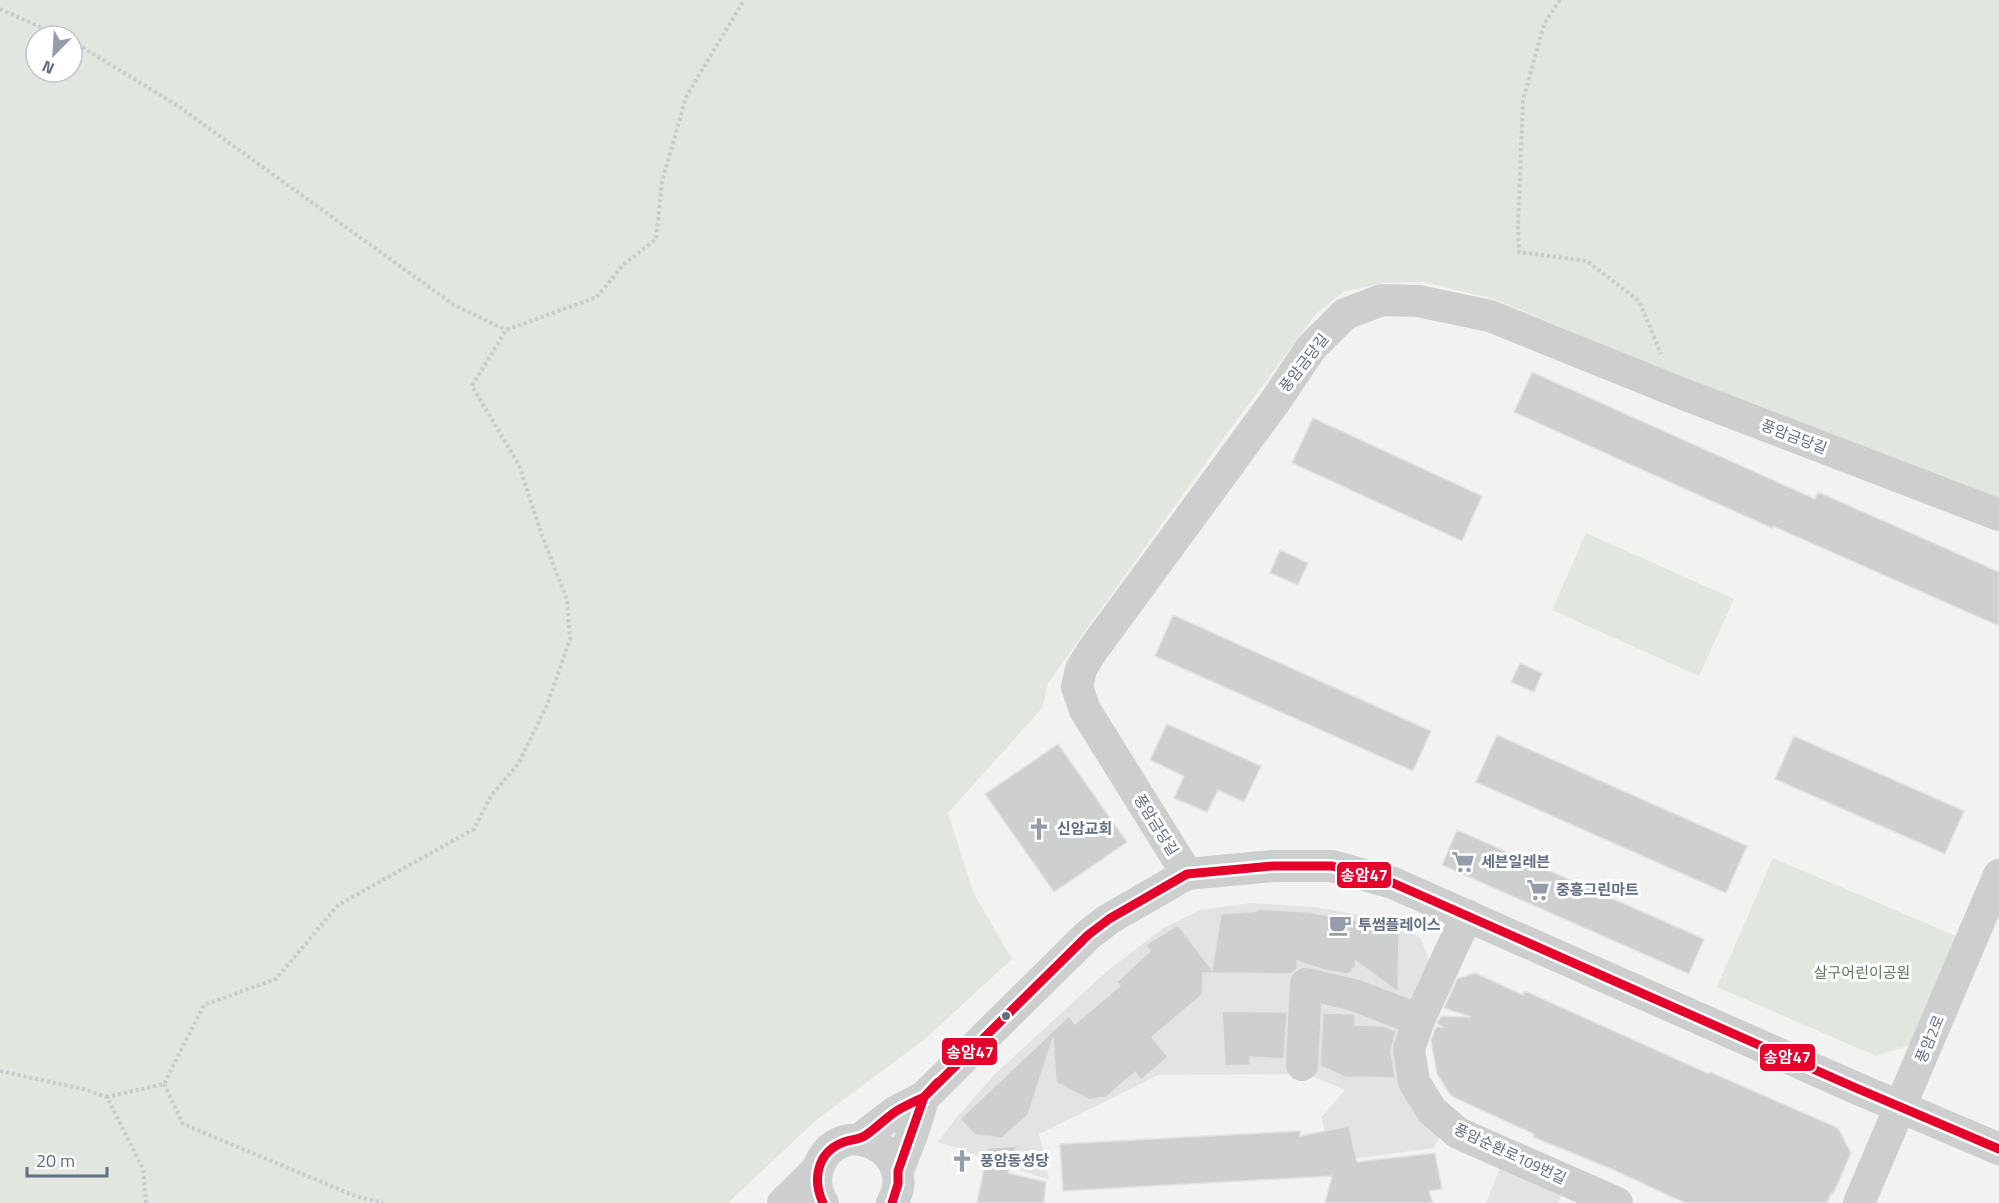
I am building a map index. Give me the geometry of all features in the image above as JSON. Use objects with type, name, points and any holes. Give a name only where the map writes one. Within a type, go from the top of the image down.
[{"type":"street","name":"풍암금당길","points":[[1187,874],[1085,710],[1077,687],[1081,669],[1274,403],[1311,348],[1345,314],[1382,300],[1418,301],[1490,316],[1678,392],[1999,515]]},
{"type":"street","points":[[860,1139],[895,1112],[924,1097],[1088,935],[1109,919],[1187,874],[1273,866],[1332,866],[1393,883],[1999,1149]]},
{"type":"street","name":"풍암2로","points":[[1859,1203],[1902,1107],[1999,875]]},
{"type":"street","name":"풍암순환로109번길","points":[[1467,915],[1419,1020],[1409,1049],[1414,1082],[1432,1111],[1458,1133],[1617,1203]]},
{"type":"street","points":[[1302,1065],[1306,984],[1354,995],[1419,1020]]},
{"type":"street","points":[[897,1171],[924,1097]]},
{"type":"street","points":[[823,1203],[818,1196],[815,1183],[817,1170],[823,1157],[832,1147],[846,1141],[860,1139],[873,1142],[884,1149],[892,1159],[897,1171],[898,1184],[892,1203]]},
{"type":"street","points":[[783,1203],[817,1170]]},
{"type":"path","points":[[164,1084],[204,1005],[276,979],[338,905],[474,829],[490,796],[518,764],[547,705],[570,639],[567,600],[540,530],[519,465],[472,386],[506,330],[597,297],[623,266],[656,239],[662,182],[686,97],[744,0]]},
{"type":"path","points":[[1560,0],[1544,24],[1523,100],[1519,252],[1587,261],[1639,302],[1678,392]]},
{"type":"path","points":[[0,9],[33,24]]},
{"type":"path","points":[[84,48],[178,105],[454,305],[506,330]]},
{"type":"path","points":[[0,1071],[83,1089],[107,1097],[164,1084]]},
{"type":"path","points":[[164,1084],[183,1124],[355,1196],[383,1203]]},
{"type":"path","points":[[107,1097],[143,1169],[146,1203]]},
{"type":"shaded area","points":[[1251,903],[1314,907],[1378,918],[1420,937],[1430,962],[1416,997],[1405,1004],[1300,975],[1293,1074],[1159,1075],[1039,1134],[1049,1180],[938,1142],[996,1073],[1106,972],[1162,929],[1200,910]]},
{"type":"shaded area","points":[[1311,1001],[1400,1021],[1440,1137],[1433,1148],[1330,1162],[1322,1117],[1345,1090],[1310,1075]]},
{"type":"shaded area","points":[[1500,1168],[1561,1196],[1558,1203],[1486,1203]]},
{"type":"green space","points":[[0,0],[1999,0],[1999,500],[1707,388],[1494,299],[1423,282],[1383,283],[1343,292],[1316,314],[1214,451],[1048,683],[1043,707],[948,813],[973,892],[1012,959],[925,1039],[815,1121],[728,1203],[0,1203]]},
{"type":"green space","points":[[1586,533],[1734,599],[1699,676],[1552,610]]},
{"type":"green space","name":"살구어린이공원","points":[[1773,858],[1956,936],[1910,1045],[1876,1056],[1717,987]]},
{"type":"building","points":[[1532,372],[1815,499],[1818,492],[1999,572],[1999,626],[1773,526],[1772,528],[1514,412]]},
{"type":"building","points":[[1313,418],[1482,496],[1462,541],[1292,463]]},
{"type":"building","points":[[1280,550],[1308,563],[1298,585],[1270,573]]},
{"type":"building","points":[[1173,615],[1431,731],[1413,771],[1155,656]]},
{"type":"building","points":[[1520,663],[1542,673],[1534,692],[1511,682]]},
{"type":"building","points":[[1167,724],[1261,766],[1244,802],[1218,790],[1207,812],[1174,798],[1184,776],[1150,760]]},
{"type":"building","points":[[1497,735],[1747,846],[1726,893],[1476,782]]},
{"type":"building","points":[[1794,736],[1964,811],[1945,854],[1775,779]]},
{"type":"building","points":[[1058,744],[1127,842],[1054,892],[985,794]]},
{"type":"building","points":[[1457,830],[1704,939],[1689,974],[1442,865]]},
{"type":"building","points":[[1258,909],[1307,912],[1376,924],[1399,933],[1398,992],[1356,961],[1356,966],[1348,974],[1324,970],[1297,961],[1297,969],[1291,974],[1203,973],[1202,995],[1152,1037],[1168,1057],[1141,1080],[1135,1072],[1106,1097],[1089,1100],[1056,1082],[1053,1038],[1028,1115],[1002,1138],[975,1135],[960,1119],[1069,1016],[1075,1024],[1120,986],[1117,982],[1150,951],[1145,945],[1178,925],[1212,970],[1221,914],[1257,911]]},
{"type":"building","points":[[1475,973],[1523,995],[1525,991],[1709,1074],[1710,1072],[1838,1128],[1851,1153],[1833,1194],[1831,1193],[1827,1203],[1685,1203],[1614,1170],[1533,1137],[1534,1134],[1451,1096],[1437,1074],[1431,1040],[1436,1027],[1443,1027],[1437,1023],[1441,1016],[1471,1017],[1444,1008],[1457,979]]},
{"type":"building","points":[[1222,1011],[1287,1012],[1284,1059],[1250,1057],[1250,1065],[1225,1066]]},
{"type":"building","points":[[1323,1013],[1353,1014],[1355,1025],[1384,1026],[1396,1031],[1391,1051],[1395,1078],[1345,1077],[1320,1066]]},
{"type":"building","points":[[1349,1126],[1357,1162],[1435,1153],[1442,1189],[1429,1191],[1433,1203],[1325,1203],[1332,1176],[1063,1191],[1060,1144],[1300,1131],[1300,1136]]},
{"type":"building","points":[[1017,1146],[1008,1173],[1046,1182],[1044,1203],[977,1203],[988,1148]]},
{"type":"transit line","name":"송암47","points":[[823,1203],[818,1176],[819,1167],[828,1152],[844,1142],[863,1137],[895,1112],[924,1097],[1088,935],[1109,919],[1187,874],[1273,866],[1332,866],[1393,883],[1999,1149]]},
{"type":"transit line","name":"송암47","points":[[892,1203],[898,1184],[898,1171],[924,1097],[938,1082]]},
{"type":"place","name":"신암교회","points":[[1039,829]]},
{"type":"place","name":"세븐일레븐","points":[[1463,862]]},
{"type":"place","name":"중흥그린마트","points":[[1538,890]]},
{"type":"place","name":"투썸플레이스","points":[[1340,925]]},
{"type":"place","name":"풍암동성당","points":[[962,1161]]}]
